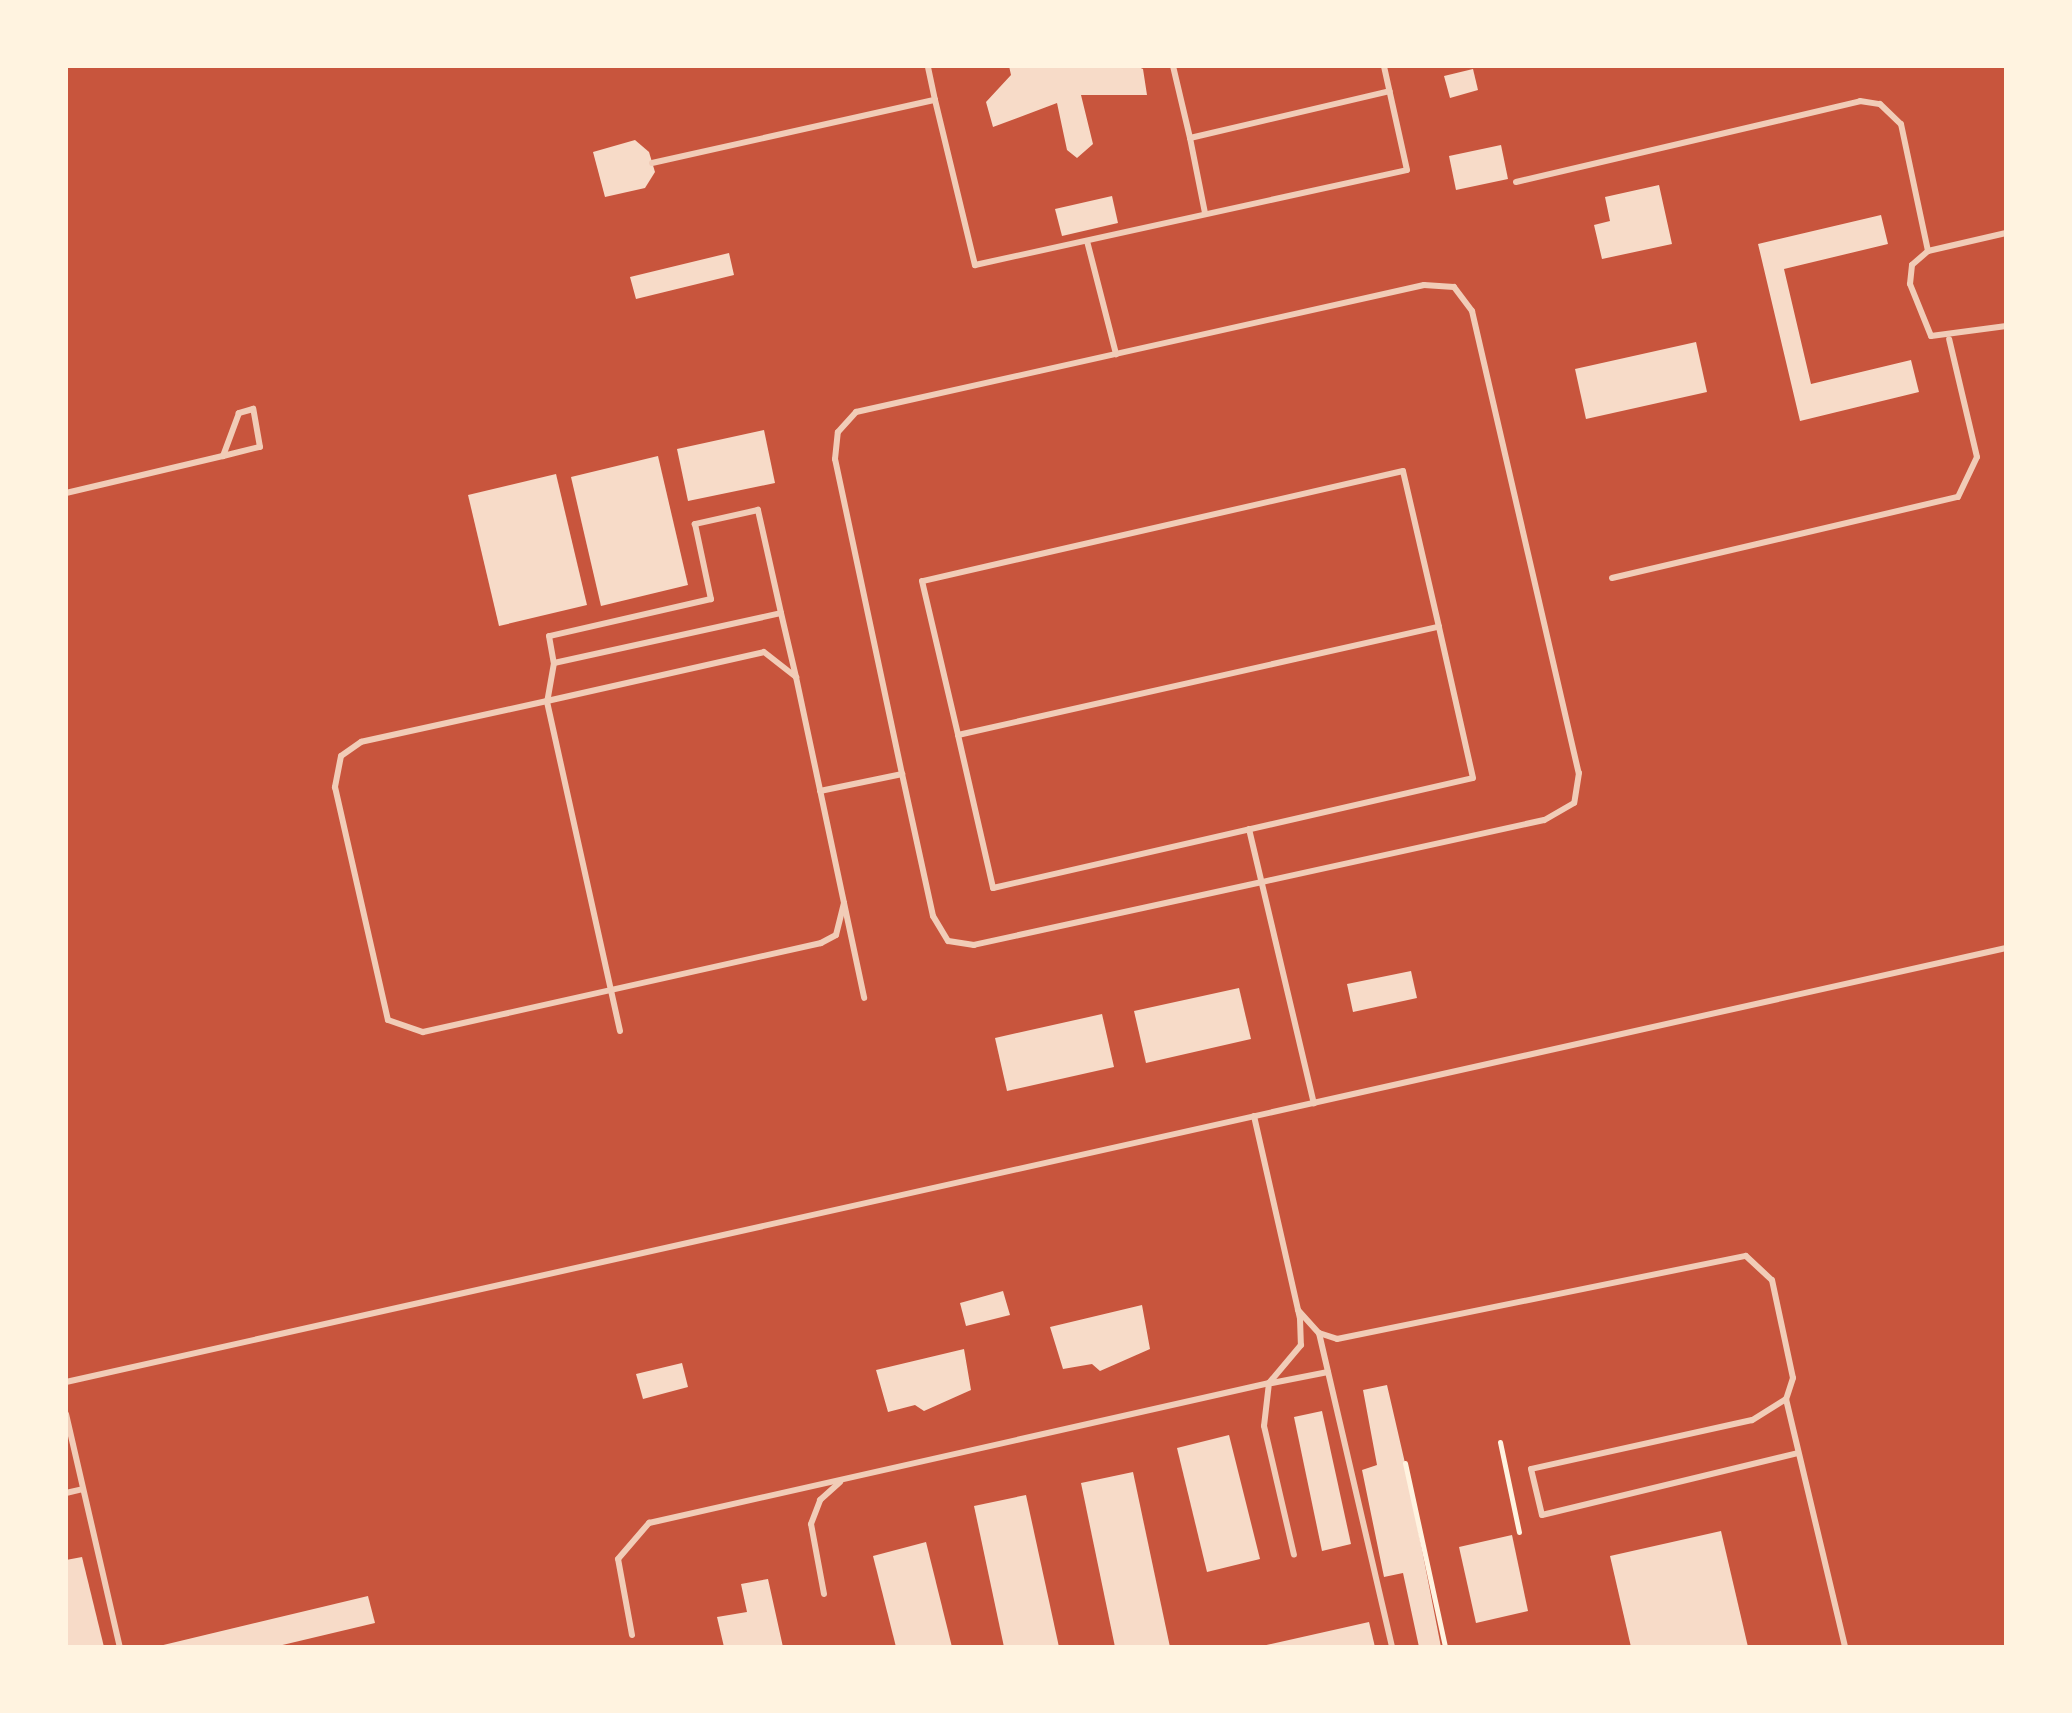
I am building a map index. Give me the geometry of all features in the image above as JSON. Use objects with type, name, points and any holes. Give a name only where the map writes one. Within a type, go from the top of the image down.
[{"type":"lane","points":[[928,66],[975,265],[1407,170],[1384,66]]},
{"type":"lane","points":[[1173,66],[1205,213]]},
{"type":"lane","points":[[1190,138],[1390,91]]},
{"type":"lane","points":[[652,163],[935,100]]},
{"type":"lane","points":[[1516,182],[1860,101],[1880,104],[1901,124],[1928,251]]},
{"type":"lane","points":[[2006,233],[1928,251],[1912,265],[1910,284],[1921,324],[1949,339],[2006,326]]},
{"type":"lane","points":[[1087,241],[1116,354]]},
{"type":"lane","points":[[1424,285],[1454,287],[1472,311],[1579,773],[1574,803],[1544,820],[974,945],[948,941],[933,916],[902,774],[835,459],[838,432],[856,412],[1116,354],[1424,285]]},
{"type":"lane","points":[[1612,578],[1958,497],[1977,457],[1949,339]]},
{"type":"lane","points":[[66,493],[223,456],[260,447],[253,409],[239,413],[223,456]]},
{"type":"lane","points":[[1403,471],[1439,627],[1473,778],[993,888],[922,581],[1403,471]]},
{"type":"lane","points":[[620,1031],[608,990],[547,701],[554,663],[549,636],[711,599],[695,524],[758,510],[864,998]]},
{"type":"lane","points":[[554,663],[781,613]]},
{"type":"lane","points":[[958,735],[1439,627]]},
{"type":"lane","points":[[796,677],[764,652],[361,742],[341,756],[335,787],[379,1003],[388,1020],[423,1032],[821,943],[836,935],[844,903]]},
{"type":"lane","points":[[820,791],[902,774]]},
{"type":"lane","points":[[1249,829],[1314,1103]]},
{"type":"lane","points":[[66,1382],[2006,948]]},
{"type":"lane","points":[[1254,1116],[1298,1310],[1301,1345],[1269,1383],[1264,1426],[1294,1555]]},
{"type":"lane","points":[[1298,1310],[1319,1333],[1337,1339],[1746,1256],[1772,1280],[1793,1378],[1786,1399],[1845,1647]]},
{"type":"lane","points":[[1319,1333],[1392,1647]]},
{"type":"lane","points":[[632,1635],[618,1581],[618,1559],[630,1537],[649,1523],[1328,1372]]},
{"type":"lane","points":[[1786,1399],[1752,1420],[1531,1469],[1542,1515],[1798,1453]]},
{"type":"lane","points":[[66,1414],[120,1647]]},
{"type":"lane","points":[[824,1594],[811,1524],[820,1500],[843,1479]]},
{"type":"lane","points":[[66,1493],[83,1489]]},
{"type":"path","points":[[1500,1442],[1519,1532]]},
{"type":"path","points":[[1405,1463],[1445,1647]]},
{"type":"building","points":[[1009,66],[1136,66],[1143,69],[1147,95],[1081,95],[1093,144],[1077,158],[1067,150],[1057,103],[993,127],[986,102],[1011,75]]},
{"type":"building","points":[[1473,69],[1478,90],[1450,98],[1444,76]]},
{"type":"building","points":[[635,140],[649,152],[655,172],[645,188],[605,197],[593,152]]},
{"type":"building","points":[[1501,145],[1508,179],[1456,190],[1449,156]]},
{"type":"building","points":[[1659,185],[1672,244],[1602,259],[1594,225],[1610,221],[1605,197]]},
{"type":"building","points":[[1112,196],[1118,223],[1062,236],[1055,209]]},
{"type":"building","points":[[1881,215],[1888,244],[1784,269],[1811,384],[1911,360],[1919,392],[1800,421],[1758,244]]},
{"type":"building","points":[[729,253],[734,275],[636,299],[630,277]]},
{"type":"building","points":[[1696,342],[1707,392],[1586,419],[1575,369]]},
{"type":"building","points":[[764,430],[775,483],[688,501],[677,449]]},
{"type":"building","points":[[658,456],[688,585],[601,606],[571,477]]},
{"type":"building","points":[[556,474],[587,605],[499,626],[468,495]]},
{"type":"building","points":[[1411,971],[1417,998],[1353,1012],[1347,984]]},
{"type":"building","points":[[1239,988],[1251,1039],[1146,1063],[1134,1011]]},
{"type":"building","points":[[1102,1014],[1114,1067],[1007,1091],[995,1038]]},
{"type":"building","points":[[1003,1291],[1010,1315],[966,1326],[960,1303]]},
{"type":"building","points":[[1142,1305],[1150,1349],[1100,1371],[1092,1364],[1063,1369],[1050,1327]]},
{"type":"building","points":[[964,1349],[971,1390],[924,1411],[915,1405],[888,1412],[876,1370]]},
{"type":"building","points":[[682,1363],[688,1387],[643,1399],[636,1374]]},
{"type":"building","points":[[1387,1385],[1441,1647],[1419,1647],[1403,1573],[1384,1577],[1362,1470],[1377,1465],[1363,1390]]},
{"type":"building","points":[[1322,1411],[1351,1544],[1322,1551],[1294,1417]]},
{"type":"building","points":[[1229,1435],[1260,1559],[1207,1572],[1177,1448]]},
{"type":"building","points":[[1133,1472],[1170,1647],[1115,1647],[1081,1483]]},
{"type":"building","points":[[1026,1495],[1059,1647],[1004,1647],[974,1506]]},
{"type":"building","points":[[1721,1531],[1748,1647],[1631,1647],[1610,1556]]},
{"type":"building","points":[[1512,1535],[1528,1611],[1476,1623],[1459,1547]]},
{"type":"building","points":[[926,1542],[952,1647],[896,1647],[873,1556]]},
{"type":"building","points":[[82,1557],[104,1647],[66,1647],[66,1560]]},
{"type":"building","points":[[768,1579],[783,1647],[724,1647],[717,1617],[747,1612],[741,1584]]},
{"type":"building","points":[[368,1596],[375,1623],[274,1647],[155,1647]]},
{"type":"building","points":[[1369,1622],[1375,1647],[1262,1647],[1262,1646]]}]
